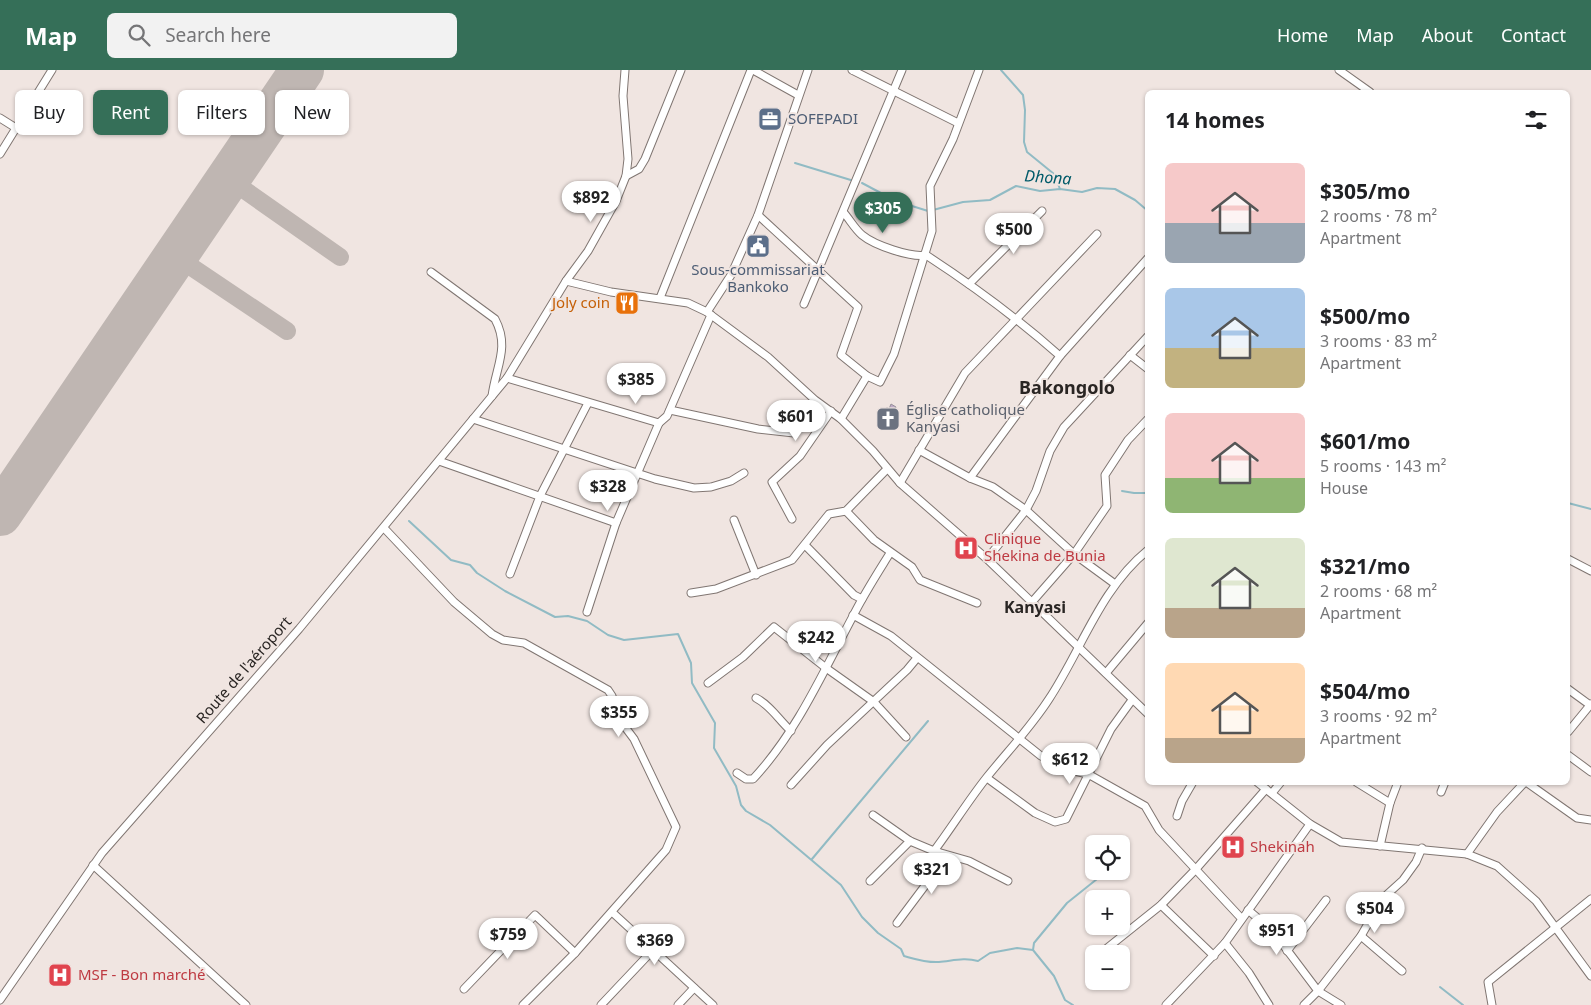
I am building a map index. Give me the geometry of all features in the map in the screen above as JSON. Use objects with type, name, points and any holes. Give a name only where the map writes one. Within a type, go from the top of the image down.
[{"type":"street","points":[[40,90],[52,70]]},
{"type":"street","points":[[624,70],[623,96],[628,159],[626,176]]},
{"type":"street","points":[[626,176],[639,169],[645,159],[681,70]]},
{"type":"street","points":[[660,298],[752,70],[798,95]]},
{"type":"street","points":[[587,612],[616,523],[636,473],[659,422],[667,416],[670,410],[709,314],[731,275],[758,215],[808,70]]},
{"type":"street","points":[[852,70],[958,123]]},
{"type":"street","points":[[804,304],[844,213],[902,70]]},
{"type":"street","points":[[758,215],[858,307],[841,355],[867,376],[880,382],[894,354],[926,255],[932,231],[930,186],[953,139],[979,70]]},
{"type":"street","points":[[1339,70],[1367,90]]},
{"type":"street","points":[[0,118],[15,127]]},
{"type":"street","points":[[0,154],[15,130]]},
{"type":"street","name":"Route de l'aéroport","points":[[0,1000],[93,865],[294,636],[507,378],[602,226],[616,201],[626,176]]},
{"type":"street","points":[[970,284],[1042,211]]},
{"type":"street","points":[[844,213],[862,234],[876,243],[918,257],[926,255],[970,284],[1018,318],[1060,356]]},
{"type":"street","points":[[900,483],[964,373],[1096,234]]},
{"type":"street","points":[[970,478],[1060,356],[1145,262]]},
{"type":"street","points":[[431,272],[495,319],[500,329],[503,346],[492,396]]},
{"type":"street","points":[[566,281],[612,292],[660,298],[688,304],[709,314],[768,356],[815,400],[841,419],[873,451],[900,483],[987,559],[1145,711]]},
{"type":"street","points":[[987,559],[1026,510],[1036,491],[1050,451],[1064,427],[1145,339]]},
{"type":"street","points":[[1130,355],[1145,367]]},
{"type":"street","points":[[841,419],[867,376]]},
{"type":"street","points":[[507,378],[659,422]]},
{"type":"street","points":[[510,574],[540,496],[588,403]]},
{"type":"street","points":[[670,410],[758,429],[794,433]]},
{"type":"street","points":[[792,519],[772,482],[800,456],[831,411]]},
{"type":"street","points":[[473,419],[636,473],[694,488],[711,487],[731,481],[744,473]]},
{"type":"street","points":[[1032,602],[1074,554],[1107,506],[1105,475],[1128,440],[1145,422]]},
{"type":"street","points":[[920,450],[970,478],[993,487],[1026,510],[1074,554],[1115,584]]},
{"type":"street","points":[[439,461],[616,523]]},
{"type":"street","points":[[691,592],[716,590],[792,560],[828,514],[846,511],[887,469]]},
{"type":"street","points":[[846,511],[890,553],[912,567],[920,580],[977,603]]},
{"type":"street","points":[[734,520],[756,575]]},
{"type":"street","points":[[384,528],[454,602],[492,634],[503,640],[524,643],[600,686],[612,696],[619,719],[634,739],[676,827],[666,850],[575,953],[523,1005]]},
{"type":"street","points":[[805,545],[854,595],[862,599]]},
{"type":"street","points":[[897,923],[933,875],[936,852],[987,778],[1020,739],[1050,698],[1078,645],[1115,584],[1133,562],[1145,552]]},
{"type":"street","points":[[737,773],[746,779],[753,779],[771,760],[790,731],[826,668],[853,615],[890,553]]},
{"type":"street","points":[[1570,560],[1591,571]]},
{"type":"street","points":[[853,615],[891,636],[1041,756],[1074,772],[1088,774],[1145,806],[1159,830],[1241,918]]},
{"type":"street","points":[[708,683],[743,657],[774,627],[826,668],[874,702],[906,737]]},
{"type":"street","points":[[1106,673],[1145,627]]},
{"type":"street","points":[[791,786],[827,745],[918,658]]},
{"type":"street","points":[[1570,690],[1591,704],[1570,730]]},
{"type":"street","points":[[756,698],[766,702],[772,713],[790,731]]},
{"type":"street","points":[[987,778],[1036,814],[1055,822],[1066,819],[1111,729],[1132,700]]},
{"type":"street","points":[[1570,756],[1591,772]]},
{"type":"street","points":[[1177,816],[1182,801],[1191,785]]},
{"type":"street","points":[[1261,785],[1310,824],[1341,842],[1422,848],[1467,854],[1497,866],[1536,901],[1591,976]]},
{"type":"street","points":[[1110,945],[1161,905],[1269,791],[1277,785]]},
{"type":"street","points":[[1361,785],[1390,803]]},
{"type":"street","points":[[1380,846],[1390,803],[1397,785]]},
{"type":"street","points":[[1441,792],[1444,785]]},
{"type":"street","points":[[1467,854],[1497,812],[1522,785]]},
{"type":"street","points":[[1529,785],[1577,818],[1591,820]]},
{"type":"street","points":[[873,815],[910,841],[936,852],[969,862],[1008,881]]},
{"type":"street","points":[[1166,1005],[1225,944],[1241,918],[1310,824]]},
{"type":"street","points":[[870,882],[910,841]]},
{"type":"street","points":[[1304,1005],[1318,991],[1361,936],[1382,899],[1403,880],[1416,862],[1422,848]]},
{"type":"street","points":[[93,865],[246,1005]]},
{"type":"street","points":[[1492,1005],[1488,982],[1591,899]]},
{"type":"street","points":[[1287,951],[1326,900]]},
{"type":"street","points":[[1161,905],[1214,956]]},
{"type":"street","points":[[1248,910],[1272,930],[1318,991],[1341,1005]]},
{"type":"street","points":[[612,912],[713,1005]]},
{"type":"street","points":[[464,990],[535,915],[575,953]]},
{"type":"street","points":[[1361,936],[1402,971]]},
{"type":"street","points":[[1225,944],[1249,973],[1269,1005]]},
{"type":"street","points":[[601,1005],[653,950]]},
{"type":"street","points":[[678,1005],[694,988]]},
{"type":"building","name":"Église catholique Kanyasi","points":[[891,404],[896,407],[894,412],[899,415],[890,430],[877,423]]},
{"type":"waterway","points":[[1001,70],[1023,95],[1025,110],[1024,142],[1027,152],[1054,174],[1060,189]]},
{"type":"waterway","name":"Dhona","points":[[795,163],[854,181]]},
{"type":"waterway","name":"Dhona","points":[[862,183],[896,201],[928,211]]},
{"type":"waterway","name":"Dhona","points":[[933,210],[963,202],[990,200],[1016,186],[1040,191],[1060,189],[1082,192],[1097,188],[1115,189],[1135,200],[1145,208]]},
{"type":"waterway","points":[[1122,491],[1145,493]]},
{"type":"waterway","name":"Dhona","points":[[1570,504],[1591,509]]},
{"type":"waterway","points":[[409,521],[451,560],[470,565],[477,573],[505,591],[555,617],[568,616],[587,621],[608,635],[624,640],[678,634],[691,663],[692,683],[715,723],[714,748],[736,786],[741,805],[746,811],[770,825],[841,885],[862,917],[878,933],[901,949],[904,956],[930,962],[963,959],[978,961],[990,953],[1017,948],[1033,950],[1054,976],[1065,1000],[1073,1005]]},
{"type":"waterway","points":[[812,859],[928,721]]},
{"type":"waterway","points":[[1033,950],[1034,943],[1067,903],[1096,880]]},
{"type":"waterway","points":[[1440,987],[1463,1005]]},
{"type":"taxiway","points":[[235,169],[236,178],[243,189],[340,257]]},
{"type":"taxiway","points":[[221,190],[231,187],[243,189]]},
{"type":"taxiway","points":[[183,247],[185,259],[190,266]]},
{"type":"taxiway","points":[[169,266],[180,264],[190,266],[287,331]]},
{"type":"runway","points":[[0,514],[302,70]]},
{"type":"place","name":"SOFEPADI","points":[[770,119]]},
{"type":"place","name":"Sous-commissariat Bankoko","points":[[758,246]]},
{"type":"place","name":"Joly coin","points":[[627,303]]},
{"type":"place","name":"Église catholique Kanyasi","points":[[888,419]]},
{"type":"place","name":"Clinique Shekina de Bunia","points":[[966,548]]},
{"type":"place","name":"Shekinah","points":[[1233,847]]},
{"type":"place","name":"MSF - Bon marché","points":[[60,975]]},
{"type":"district","name":"Bakongolo","points":[[1067,388]]},
{"type":"district","name":"Kanyasi","points":[[1035,607]]}]
